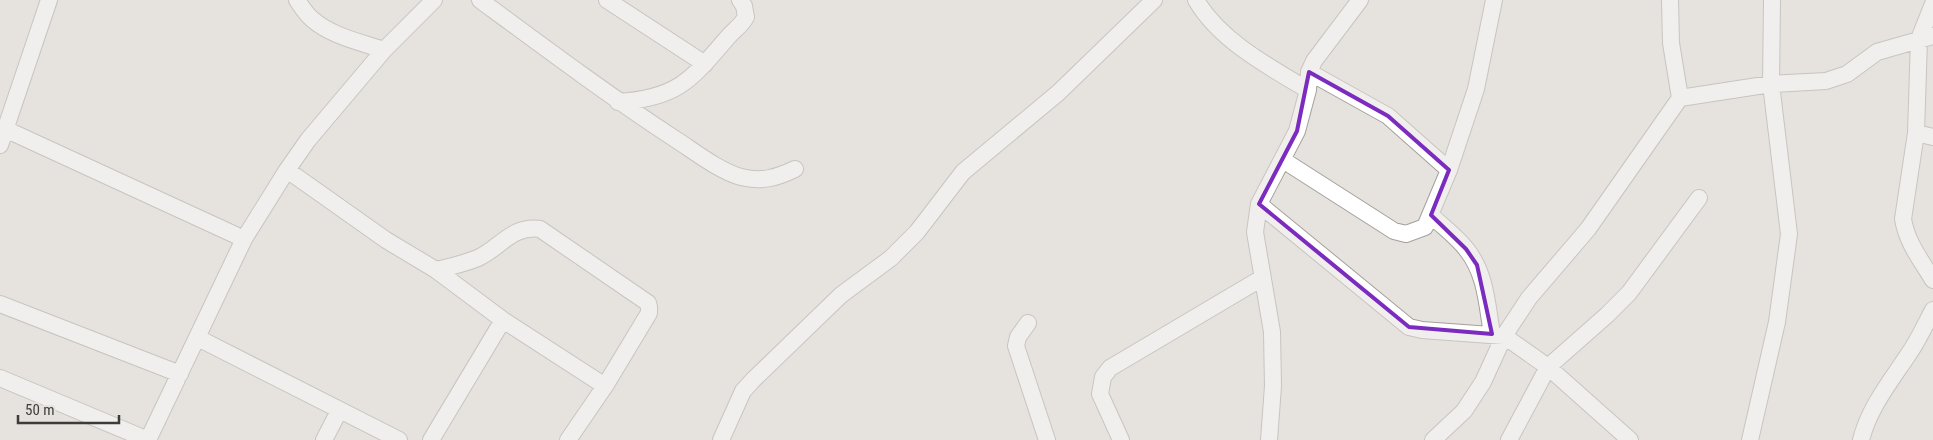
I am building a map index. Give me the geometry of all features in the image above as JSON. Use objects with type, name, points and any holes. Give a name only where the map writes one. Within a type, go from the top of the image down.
[{"type":"street","points":[[0,145],[49,0]]},
{"type":"street","points":[[297,0],[310,18],[321,26],[384,50]]},
{"type":"street","points":[[0,378],[148,440],[244,239],[287,170],[308,140],[384,50],[434,0]]},
{"type":"street","points":[[480,0],[618,102],[703,157],[739,177],[760,180],[774,179],[795,169]]},
{"type":"street","points":[[607,0],[706,64]]},
{"type":"street","points":[[618,102],[641,100],[676,89],[706,64],[728,36],[741,26],[746,17],[744,6],[740,0]]},
{"type":"street","points":[[722,440],[743,390],[841,296],[891,258],[917,232],[964,172],[1058,93],[1154,0]]},
{"type":"street","points":[[1196,0],[1215,25],[1242,48],[1261,62],[1308,90]]},
{"type":"street","points":[[1270,440],[1273,386],[1272,332],[1255,232],[1259,204],[1297,131],[1308,90],[1309,72],[1322,50],[1360,0]]},
{"type":"street","points":[[1283,160],[1394,231],[1406,234],[1425,227],[1449,170],[1476,89],[1494,0]]},
{"type":"street","points":[[1438,439],[1464,412],[1483,382],[1498,335],[1588,229],[1680,98],[1671,43],[1670,0]]},
{"type":"street","points":[[1750,440],[1777,322],[1789,234],[1771,84],[1772,0]]},
{"type":"street","points":[[1933,4],[1926,38],[1916,133],[1904,219],[1906,234],[1911,245],[1933,280]]},
{"type":"street","points":[[1680,98],[1771,84],[1826,82],[1847,74],[1876,52],[1926,38]]},
{"type":"street","points":[[1309,72],[1388,116],[1449,170]]},
{"type":"street","points":[[5,129],[244,239]]},
{"type":"street","points":[[1916,133],[1933,137]]},
{"type":"street","points":[[287,170],[379,235],[436,270],[503,320],[605,386]]},
{"type":"street","points":[[1509,440],[1548,366],[1607,315],[1629,293],[1699,198]]},
{"type":"street","points":[[1259,204],[1409,327],[1422,330],[1498,335],[1548,366],[1623,438]]},
{"type":"street","points":[[1431,216],[1466,249],[1477,264],[1498,335]]},
{"type":"street","points":[[436,270],[480,257],[502,240],[531,228],[540,229],[648,303],[648,313],[605,386],[568,440]]},
{"type":"street","points":[[1121,440],[1100,394],[1103,376],[1110,368],[1262,278]]},
{"type":"street","points":[[0,304],[180,374]]},
{"type":"street","points":[[1861,440],[1864,426],[1880,396],[1910,353],[1933,310]]},
{"type":"street","points":[[431,440],[503,320]]},
{"type":"street","points":[[1028,323],[1018,337],[1016,346],[1047,440]]},
{"type":"street","points":[[198,338],[399,440]]},
{"type":"street","points":[[324,440],[339,411]]},
{"type":"highlighted area","points":[[1309,72],[1388,116],[1449,170],[1431,215],[1466,249],[1477,265],[1492,334],[1409,327],[1259,204],[1297,131]]}]
